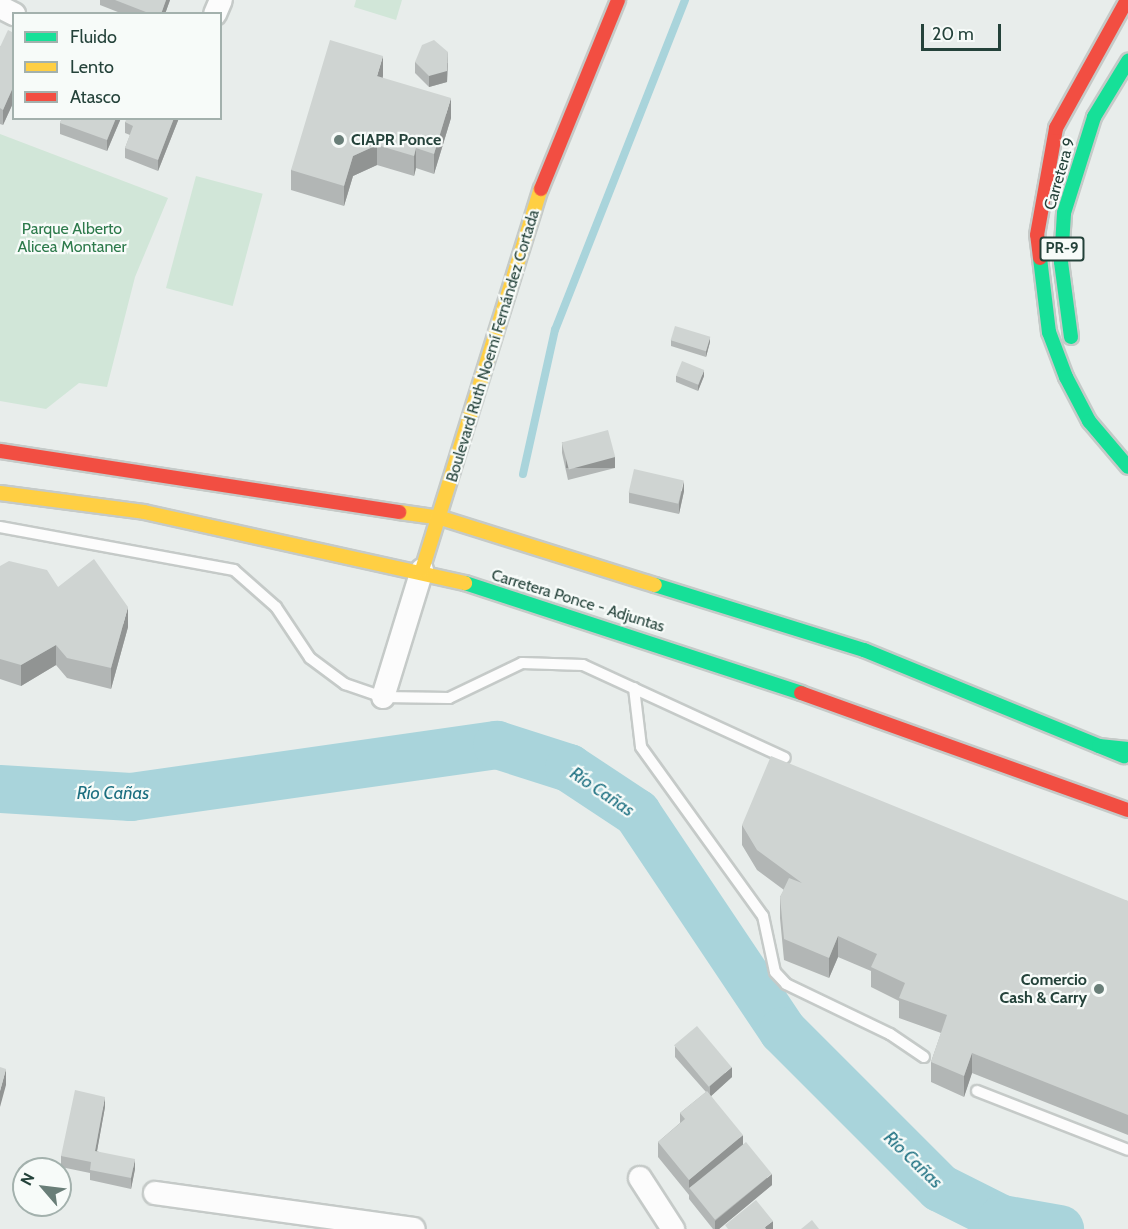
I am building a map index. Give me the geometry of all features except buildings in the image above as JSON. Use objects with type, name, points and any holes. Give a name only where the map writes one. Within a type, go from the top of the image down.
[{"type":"main road","name":"Boulevard Ruth Noemí Fernández Cortada","points":[[422,570],[441,518],[534,207],[618,0]]},
{"type":"main road","points":[[1125,4],[1056,128],[1036,235],[1049,332],[1065,377],[1089,421],[1128,467]]},
{"type":"main road","name":"Carretera 9","points":[[1077,353],[1061,262],[1064,213],[1094,117],[1128,61]]},
{"type":"main road","points":[[0,451],[441,518],[864,650],[1128,757]]},
{"type":"main road","name":"Carretera Ponce - Adjuntas","points":[[0,493],[144,512],[422,570],[652,640],[1128,810]]},
{"type":"main road","points":[[1099,746],[1128,749]]},
{"type":"street","name":"Boulevard Ruth Noemí Fernández Cortada","points":[[383,696],[422,570]]},
{"type":"street","points":[[640,1178],[673,1229]]},
{"type":"street","points":[[155,1192],[414,1229]]},
{"type":"lane","points":[[0,527],[234,570],[276,607],[310,658],[345,684],[383,696],[449,698],[522,663],[583,665],[785,758]]},
{"type":"lane","points":[[634,688],[641,747],[763,916],[775,972],[786,984],[890,1034],[924,1057]]},
{"type":"lane","points":[[977,1091],[1128,1150]]},
{"type":"green space","points":[[356,0],[402,0],[396,20],[354,7]]},
{"type":"green space","name":"Parque Alberto Alicea Montaner","points":[[0,134],[168,198],[135,277],[107,387],[79,383],[46,409],[0,401]]},
{"type":"green space","points":[[196,176],[263,194],[233,306],[166,288]]},
{"type":"waterway","points":[[523,474],[555,330],[685,0]]},
{"type":"waterway","name":"Río Cañas","points":[[0,789],[131,797],[497,745],[569,768],[637,813],[783,1031],[940,1188],[1002,1219],[1060,1229]]},
{"type":"traffic: fast","points":[[1071,337],[1061,262],[1064,213],[1094,117],[1128,61]]},
{"type":"traffic: fast","points":[[1040,258],[1049,332],[1066,377],[1089,421],[1128,467]]},
{"type":"traffic: fast","points":[[465,583],[801,693]]},
{"type":"traffic: fast","points":[[655,585],[864,650],[1124,756]]},
{"type":"traffic: fast","points":[[1099,746],[1128,749]]},
{"type":"traffic: slow","points":[[422,570],[541,189]]},
{"type":"traffic: slow","points":[[0,493],[144,512],[465,583]]},
{"type":"traffic: slow","points":[[399,512],[441,518],[655,585]]},
{"type":"traffic: jam","points":[[541,189],[618,0]]},
{"type":"traffic: jam","points":[[1040,258],[1037,235],[1056,128],[1127,0]]},
{"type":"traffic: jam","points":[[0,451],[399,512]]},
{"type":"traffic: jam","points":[[801,693],[1128,810]]},
{"type":"place","name":"CIAPR Ponce","points":[[339,140]]},
{"type":"place","name":"Comercio Cash & Carry","points":[[1099,989]]}]
